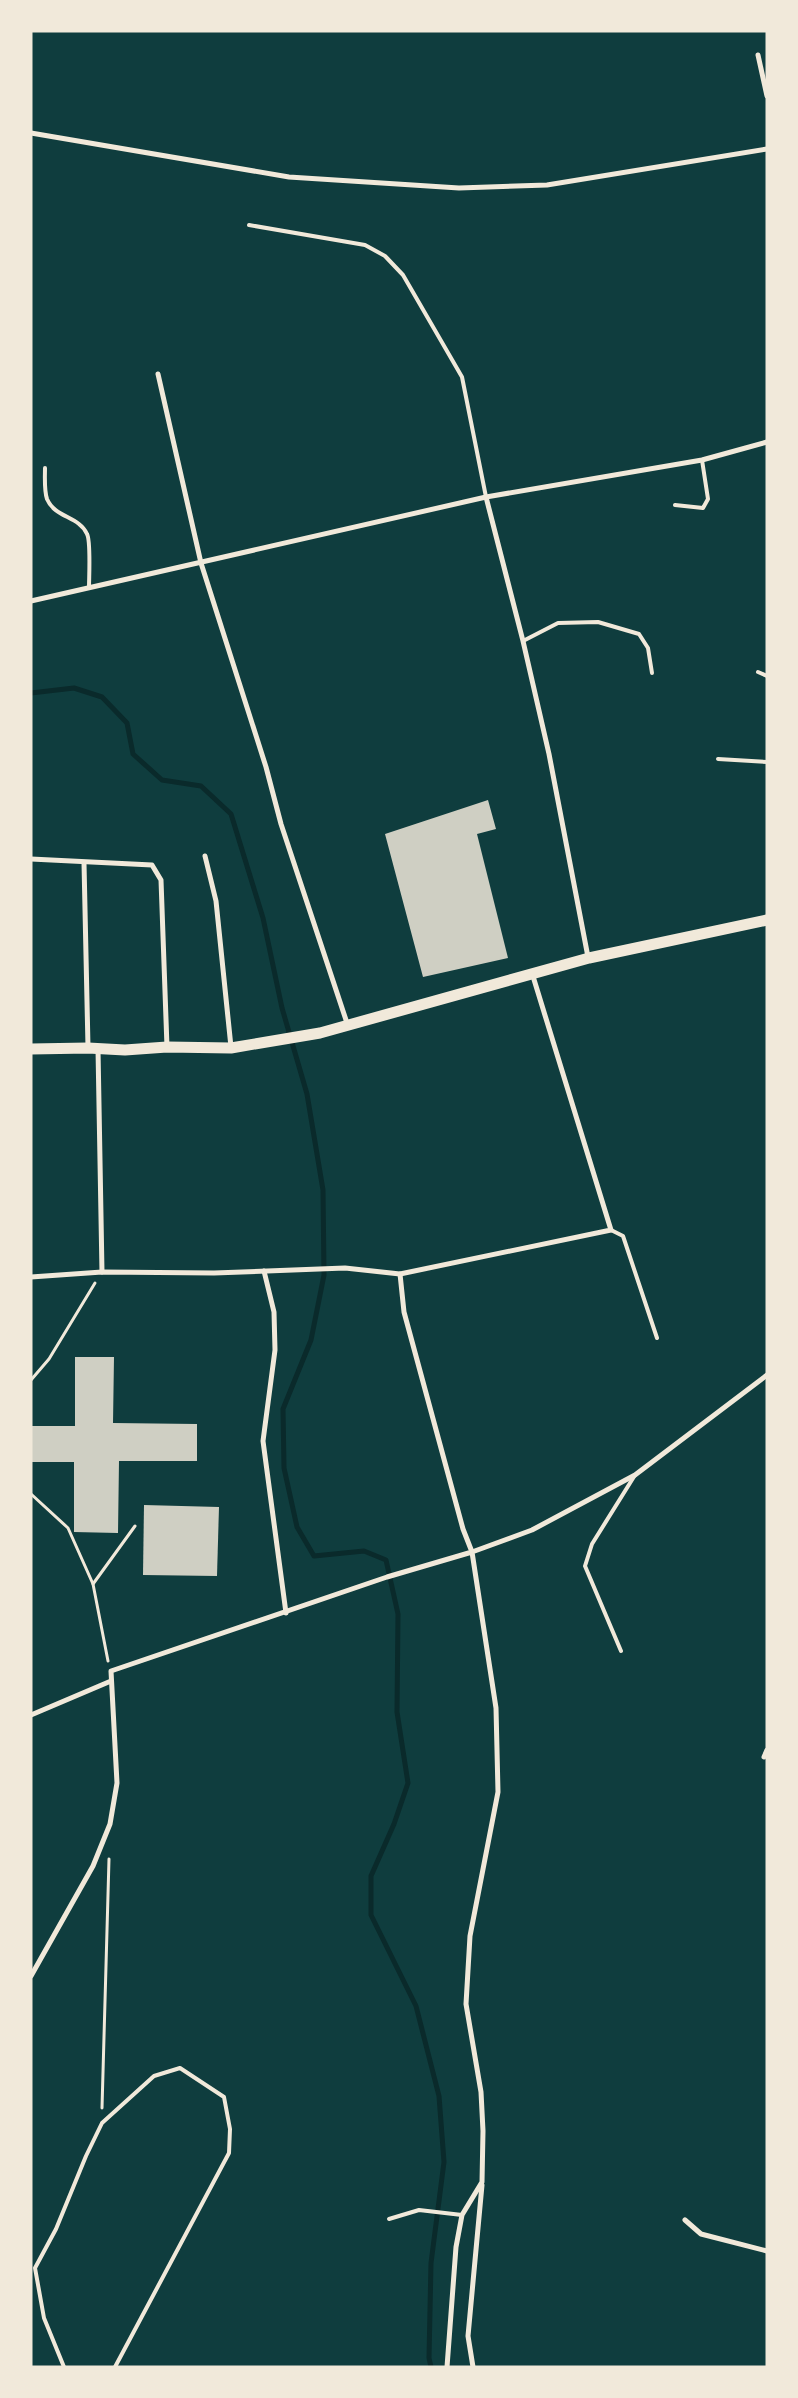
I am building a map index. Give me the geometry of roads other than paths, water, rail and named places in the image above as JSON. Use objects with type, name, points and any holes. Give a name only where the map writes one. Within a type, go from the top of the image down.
[{"type":"main road","points":[[31,1048],[125,1050],[167,1047],[231,1048],[320,1033],[589,958],[767,920]]},
{"type":"street","points":[[758,55],[767,96]]},
{"type":"street","points":[[31,133],[289,177],[460,188],[547,184],[767,149]]},
{"type":"street","points":[[158,374],[201,563],[266,767],[281,824],[348,1026]]},
{"type":"street","points":[[31,601],[486,497],[702,460],[767,442]]},
{"type":"street","points":[[486,497],[523,641],[589,958]]},
{"type":"street","points":[[205,856],[216,902],[231,1048]]},
{"type":"street","points":[[31,859],[152,865],[161,880],[167,1047]]},
{"type":"street","points":[[84,863],[102,1272]]},
{"type":"street","points":[[31,1277],[102,1272],[214,1273],[345,1268],[400,1274],[611,1230],[532,973]]},
{"type":"street","points":[[264,1271],[274,1312],[275,1350],[263,1441],[286,1613]]},
{"type":"street","points":[[400,1274],[404,1312],[463,1529],[472,1552],[497,1717],[498,1792],[470,1936],[466,2004],[480,2092],[482,2182],[468,2336],[473,2367]]},
{"type":"street","points":[[31,1976],[93,1866],[110,1824],[116,1783],[111,1671],[386,1578],[472,1552],[532,1530],[635,1475],[767,1375]]},
{"type":"street","points":[[31,1716],[111,1681]]},
{"type":"street","points":[[764,1758],[767,1750]]},
{"type":"street","points":[[447,2367],[456,2247],[462,2215],[482,2182]]},
{"type":"street","points":[[685,2220],[701,2234],[767,2251]]},
{"type":"lane","points":[[249,225],[365,245],[385,256],[403,275],[462,377],[486,497]]},
{"type":"lane","points":[[675,505],[702,508],[706,504],[708,499],[702,460]]},
{"type":"lane","points":[[45,468],[47,498],[52,508],[66,518],[80,523],[88,535],[89,588]]},
{"type":"lane","points":[[523,641],[558,623],[598,622],[639,634],[648,648],[652,674]]},
{"type":"lane","points":[[758,672],[767,676]]},
{"type":"lane","points":[[718,759],[767,762]]},
{"type":"lane","points":[[611,1230],[623,1236],[657,1338]]},
{"type":"lane","points":[[621,1651],[585,1566],[592,1544],[635,1475]]},
{"type":"lane","points":[[64,2367],[44,2318],[35,2268],[56,2229],[86,2156],[102,2123],[154,2076],[180,2068],[224,2097],[230,2129],[229,2153],[115,2367]]},
{"type":"lane","points":[[389,2219],[419,2210],[462,2215]]},
{"type":"waterway","points":[[31,693],[74,688],[102,697],[127,723],[133,754],[162,780],[201,786],[231,814],[263,918],[282,1008],[307,1094],[323,1190],[324,1275],[311,1340],[283,1409],[284,1468],[297,1527],[314,1556],[364,1551],[386,1560],[398,1614],[397,1712],[408,1783],[394,1824],[371,1876],[371,1915],[416,2006],[439,2096],[444,2162],[431,2263],[429,2358],[431,2367]]}]
